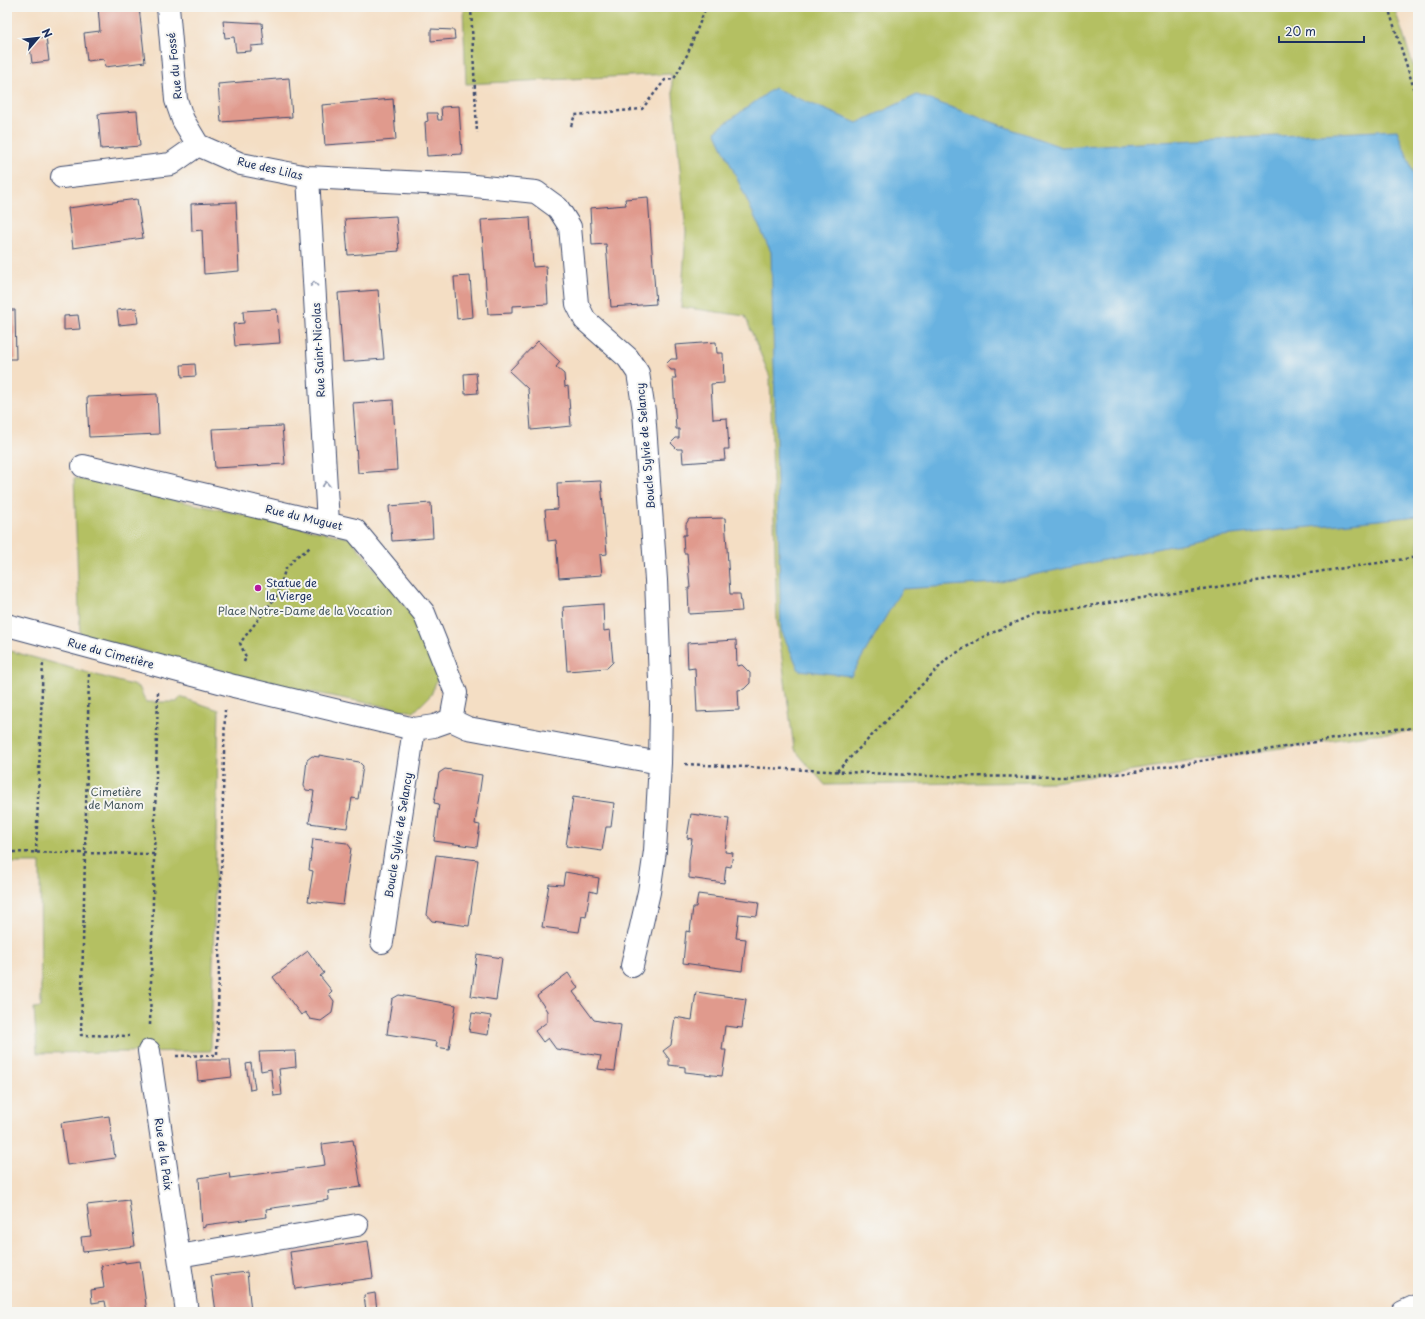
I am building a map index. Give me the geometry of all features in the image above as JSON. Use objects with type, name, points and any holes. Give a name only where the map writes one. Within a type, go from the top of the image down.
[{"type":"street","name":"Rue du Fossé","points":[[168,7],[176,100],[183,120],[198,145]]},
{"type":"street","points":[[62,176],[171,164],[198,145]]},
{"type":"street","name":"Rue des Lilas","points":[[198,145],[241,164],[308,177],[464,185]]},
{"type":"street","name":"Rue Saint-Nicolas","points":[[308,177],[328,523]]},
{"type":"street","name":"Boucle Sylvie de Selancy","points":[[464,185],[536,192],[558,208],[570,227],[577,304],[585,320],[628,358],[638,372],[644,411],[656,580],[661,705],[660,763],[655,851],[649,892],[632,966]]},
{"type":"street","name":"Rue du Muguet","points":[[83,466],[355,530],[424,613],[456,694],[451,720]]},
{"type":"street","name":"Rue du Cimetière","points":[[7,625],[225,683]]},
{"type":"street","points":[[225,683],[414,729],[434,726],[451,720],[468,728],[660,763]]},
{"type":"street","name":"Boucle Sylvie de Selancy","points":[[382,942],[414,729]]},
{"type":"street","name":"Rue de la Paix","points":[[150,1048],[187,1312]]},
{"type":"street","points":[[179,1256],[357,1225]]},
{"type":"street","points":[[1403,1312],[1418,1305]]},
{"type":"path","points":[[471,7],[477,133]]},
{"type":"path","points":[[571,126],[575,115],[642,109],[665,80],[674,79],[687,55],[706,7]]},
{"type":"path","points":[[1388,7],[1418,101]]},
{"type":"path","points":[[89,673],[81,1035],[150,1048],[217,1055],[225,683],[246,657],[240,643],[278,594],[285,570],[296,556],[306,551],[329,530],[328,523]]},
{"type":"path","points":[[837,771],[948,658],[983,637],[1034,614],[1418,557]]},
{"type":"path","points":[[36,853],[43,660]]},
{"type":"path","points":[[150,1048],[158,666]]},
{"type":"path","points":[[660,763],[929,776],[1008,778],[1070,777],[1120,773],[1393,729],[1418,728]]},
{"type":"path","points":[[7,852],[154,854]]},
{"type":"green space","points":[[463,7],[1394,7],[1418,80],[1418,731],[1374,734],[1054,782],[825,785],[794,749],[777,621],[770,377],[745,316],[681,307],[686,232],[671,74],[466,84]]},
{"type":"green space","name":"Place Notre-Dame de la Vocation","points":[[74,478],[350,538],[416,619],[438,677],[431,695],[414,712],[290,688],[80,635]]},
{"type":"green space","name":"Cimetière de Manom","points":[[7,650],[139,687],[146,702],[177,702],[180,697],[219,710],[211,1051],[37,1053],[34,1008],[41,1007],[40,863],[7,863]]},
{"type":"water","points":[[774,88],[857,123],[917,95],[1061,147],[1397,130],[1418,185],[1418,516],[1212,537],[996,583],[902,589],[851,676],[799,670],[781,630],[771,252],[715,131]]},
{"type":"building","points":[[98,7],[139,7],[145,62],[105,67],[104,59],[87,61],[84,33],[100,31]]},
{"type":"building","points":[[223,21],[262,23],[264,45],[251,46],[251,51],[236,52],[234,37],[225,38]]},
{"type":"building","points":[[431,29],[454,30],[455,39],[431,41]]},
{"type":"building","points":[[46,37],[49,61],[32,63],[29,39]]},
{"type":"building","points":[[289,78],[292,117],[221,122],[218,84]]},
{"type":"building","points":[[393,99],[396,140],[325,145],[322,105]]},
{"type":"building","points":[[459,106],[462,154],[427,156],[425,122],[428,121],[427,113],[437,113],[438,120],[442,120],[441,107]]},
{"type":"building","points":[[137,111],[140,146],[101,149],[98,114]]},
{"type":"building","points":[[648,197],[656,304],[611,307],[606,244],[592,245],[590,208],[626,205],[625,199]]},
{"type":"building","points":[[137,199],[143,238],[73,248],[68,208]]},
{"type":"building","points":[[236,202],[239,271],[204,274],[202,230],[192,231],[191,204]]},
{"type":"building","points":[[396,216],[399,251],[348,255],[345,219]]},
{"type":"building","points":[[530,217],[533,267],[546,266],[548,304],[512,306],[512,313],[488,314],[481,220]]},
{"type":"building","points":[[470,276],[473,317],[457,319],[454,277]]},
{"type":"building","points":[[378,290],[384,359],[343,362],[338,293]]},
{"type":"building","points":[[136,308],[138,323],[119,325],[117,310]]},
{"type":"building","points":[[277,309],[280,343],[235,346],[233,324],[244,323],[243,311]]},
{"type":"building","points":[[7,310],[15,310],[16,359],[7,359]]},
{"type":"building","points":[[78,315],[80,329],[64,330],[64,316]]},
{"type":"building","points":[[538,341],[560,362],[556,367],[564,374],[565,387],[568,386],[571,426],[531,430],[528,389],[509,371]]},
{"type":"building","points":[[716,342],[717,353],[723,353],[724,383],[711,384],[713,419],[727,418],[729,449],[724,449],[725,460],[683,463],[682,449],[677,449],[671,443],[676,438],[679,438],[679,429],[676,429],[673,378],[676,378],[675,370],[671,370],[666,364],[671,359],[677,359],[675,345]]},
{"type":"building","points":[[195,364],[196,376],[182,377],[181,365]]},
{"type":"building","points":[[476,373],[478,393],[465,394],[464,374]]},
{"type":"building","points":[[157,394],[159,434],[89,437],[87,397]]},
{"type":"building","points":[[393,400],[397,470],[358,473],[353,403]]},
{"type":"building","points":[[282,426],[285,464],[215,468],[212,429]]},
{"type":"building","points":[[601,481],[607,554],[600,555],[602,575],[559,578],[556,540],[548,541],[545,510],[558,509],[557,483]]},
{"type":"building","points":[[431,503],[433,538],[392,541],[389,506]]},
{"type":"building","points":[[725,518],[730,594],[740,594],[742,611],[689,614],[688,588],[690,588],[687,553],[684,553],[683,535],[686,535],[686,524],[689,519]]},
{"type":"building","points":[[603,604],[604,631],[610,630],[613,662],[607,668],[567,671],[563,607]]},
{"type":"building","points":[[736,640],[737,666],[742,665],[750,673],[750,683],[744,689],[738,690],[739,710],[697,712],[695,668],[688,669],[687,643]]},
{"type":"building","points":[[319,755],[359,762],[363,766],[358,799],[352,798],[347,828],[309,823],[314,791],[306,790],[304,786],[307,760],[312,756],[319,757]]},
{"type":"building","points":[[445,769],[482,775],[475,824],[480,825],[477,847],[434,841],[439,804],[434,803],[439,773]]},
{"type":"building","points":[[573,797],[614,803],[611,827],[606,827],[602,851],[566,846]]},
{"type":"building","points":[[691,814],[729,819],[725,852],[733,853],[731,867],[726,866],[724,883],[689,878],[689,861],[692,839],[687,838]]},
{"type":"building","points":[[313,839],[347,843],[351,848],[343,905],[308,901],[313,871],[309,870]]},
{"type":"building","points":[[436,855],[478,860],[469,926],[432,921],[427,915]]},
{"type":"building","points":[[565,872],[599,878],[597,893],[590,891],[586,917],[582,916],[579,932],[542,927],[549,884],[563,885]]},
{"type":"building","points":[[698,894],[759,902],[757,916],[739,914],[736,938],[746,939],[742,971],[683,963],[686,931],[690,932],[693,907],[696,907]]},
{"type":"building","points":[[308,951],[324,973],[320,976],[332,991],[329,994],[334,1001],[332,1013],[321,1021],[310,1019],[305,1012],[301,1015],[273,977]]},
{"type":"building","points":[[477,954],[502,958],[496,1000],[471,996]]},
{"type":"building","points":[[568,973],[578,988],[573,992],[594,1020],[621,1025],[615,1071],[598,1069],[601,1056],[556,1049],[548,1038],[543,1042],[535,1031],[547,1022],[547,1011],[537,996]]},
{"type":"building","points":[[696,992],[746,999],[742,1028],[725,1026],[722,1050],[726,1050],[722,1076],[685,1072],[685,1067],[669,1065],[669,1059],[663,1051],[671,1045],[675,1017],[692,1020]]},
{"type":"building","points":[[399,995],[456,1005],[449,1049],[436,1047],[437,1042],[387,1034],[392,999]]},
{"type":"building","points":[[472,1013],[491,1016],[488,1035],[469,1032]]},
{"type":"building","points":[[295,1051],[296,1067],[279,1069],[282,1095],[274,1096],[271,1069],[261,1071],[259,1052]]},
{"type":"building","points":[[196,1060],[230,1060],[232,1077],[198,1081]]},
{"type":"building","points":[[251,1063],[255,1089],[250,1090],[246,1064]]},
{"type":"building","points":[[109,1116],[115,1158],[67,1165],[61,1123]]},
{"type":"building","points":[[353,1140],[361,1187],[328,1191],[329,1200],[266,1209],[267,1217],[205,1225],[205,1227],[202,1228],[199,1178],[229,1173],[230,1178],[325,1165],[322,1144]]},
{"type":"building","points":[[129,1200],[135,1246],[83,1252],[81,1237],[91,1236],[87,1205]]},
{"type":"building","points":[[368,1241],[373,1278],[295,1289],[290,1252]]},
{"type":"building","points":[[125,1261],[125,1263],[140,1261],[147,1312],[107,1312],[105,1301],[92,1303],[91,1290],[104,1288],[101,1266]]},
{"type":"building","points":[[247,1272],[251,1312],[216,1312],[211,1276]]},
{"type":"building","points":[[375,1293],[377,1310],[366,1311],[364,1295]]},
{"type":"place","name":"Statue de la Vierge","points":[[258,588]]}]
